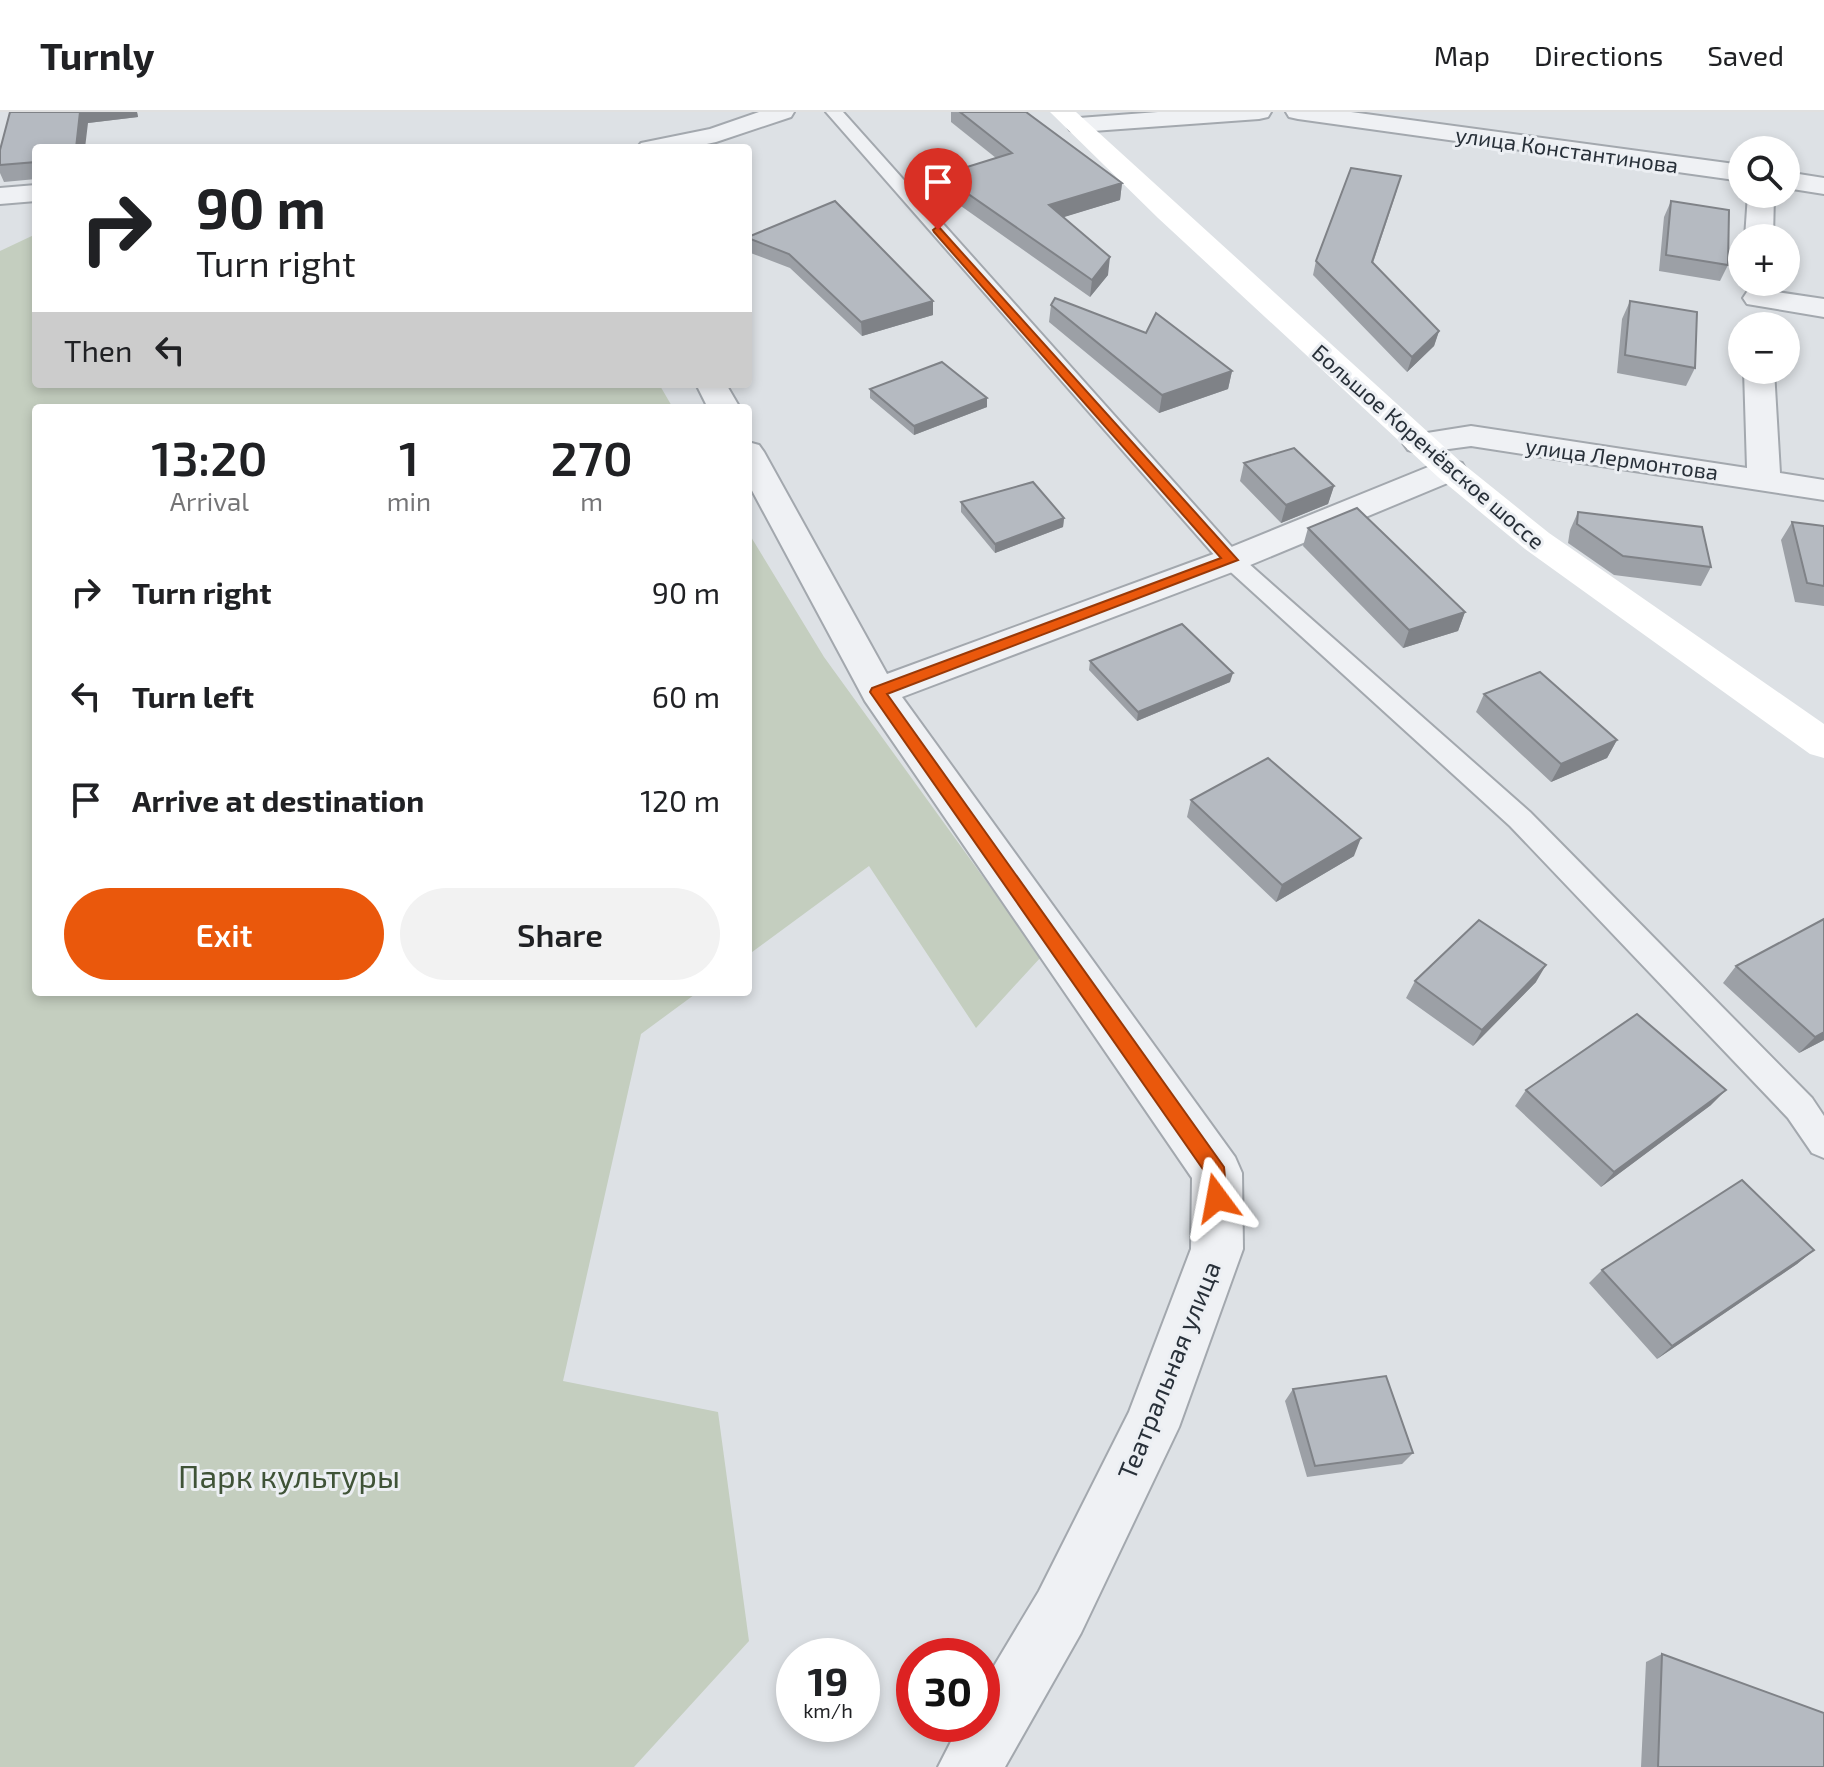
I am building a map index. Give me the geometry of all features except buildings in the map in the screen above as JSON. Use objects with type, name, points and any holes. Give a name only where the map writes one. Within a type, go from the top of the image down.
[{"type":"main road","name":"Большое Коренёвское шоссе","points":[[1070,118],[1167,212],[1450,470],[1537,541],[1824,744]]},
{"type":"street","points":[[670,144],[716,135],[782,112]]},
{"type":"street","points":[[1070,118],[1259,112]]},
{"type":"street","name":"улица Константинова","points":[[1298,112],[1547,135],[1728,170]]},
{"type":"street","points":[[1800,182],[1824,186]]},
{"type":"street","points":[[0,196],[32,193]]},
{"type":"street","points":[[1757,302],[1824,308]]},
{"type":"street","points":[[1760,384],[1764,479]]},
{"type":"street","name":"улица Лермонтова","points":[[1419,443],[1471,436],[1824,490]]},
{"type":"street","name":"Театральная улица","points":[[752,459],[878,692],[1217,1173],[1217,1249],[1151,1427],[1060,1612],[970,1767]]},
{"type":"street","points":[[878,692],[1231,560],[1450,470]]},
{"type":"lane","points":[[834,112],[1231,560],[1520,819],[1800,1108],[1824,1143]]},
{"type":"green space","name":"Парк культуры","points":[[32,236],[32,388],[661,388],[671,404],[32,404],[32,996],[693,996],[641,1034],[563,1381],[718,1412],[749,1641],[634,1767],[0,1767],[0,251]]},
{"type":"green space","points":[[752,539],[824,657],[1041,957],[976,1028],[869,866],[752,952]]},
{"type":"route","points":[[938,230],[1231,560],[878,692],[1217,1173],[1217,1198]]}]
